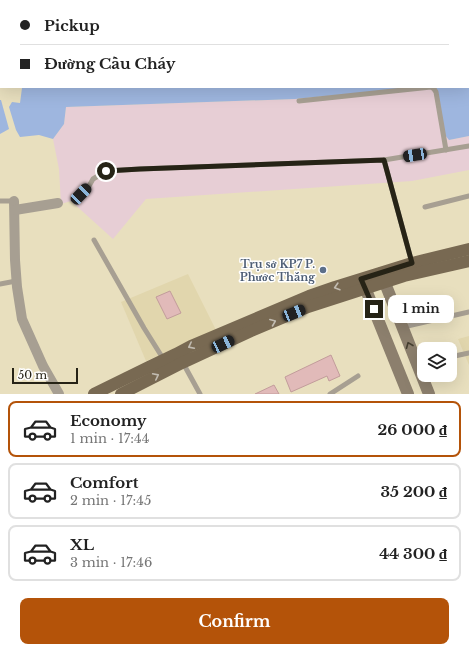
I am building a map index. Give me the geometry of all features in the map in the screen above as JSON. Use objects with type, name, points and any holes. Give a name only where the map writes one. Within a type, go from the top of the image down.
[{"type":"main road","points":[[441,262],[469,249]]},
{"type":"main road","points":[[121,394],[179,359],[191,346],[309,296],[364,284],[413,268],[441,262],[469,261]]},
{"type":"main road","points":[[383,278],[402,327],[417,359]]},
{"type":"main road","points":[[364,284],[408,394]]},
{"type":"main road","points":[[94,394],[107,391],[164,360],[179,359]]},
{"type":"main road","points":[[425,382],[428,394]]},
{"type":"street","points":[[58,203],[15,205],[15,260],[16,281],[22,319],[43,366],[59,394]]},
{"type":"lane","points":[[299,101],[422,88]]},
{"type":"lane","points":[[432,88],[436,92],[446,150]]},
{"type":"lane","points":[[81,194],[89,186],[93,179],[106,171],[384,160],[469,146]]},
{"type":"lane","points":[[384,160],[413,268]]},
{"type":"lane","points":[[425,207],[469,196]]},
{"type":"lane","points":[[0,200],[15,205]]},
{"type":"lane","points":[[94,240],[164,360]]},
{"type":"lane","points":[[0,284],[16,281]]},
{"type":"lane","points":[[402,327],[469,312]]},
{"type":"lane","points":[[457,356],[469,353]]},
{"type":"lane","points":[[179,359],[200,394]]},
{"type":"lane","points":[[330,394],[358,376]]},
{"type":"shaded area","points":[[413,88],[468,88],[469,94],[449,140],[469,136],[469,170],[412,181],[146,199],[113,239],[71,201],[61,204],[59,169],[53,139],[64,124],[66,107],[295,99]]},
{"type":"shaded area","points":[[188,274],[216,330],[146,361],[121,302]]},
{"type":"shaded area","points":[[469,336],[469,365],[458,339]]},
{"type":"water","points":[[22,88],[413,88],[295,99],[66,107],[64,124],[53,139],[39,135],[20,137],[16,130],[9,107],[12,102],[20,103]]},
{"type":"water","points":[[435,88],[469,88],[469,136],[449,140],[445,135]]},
{"type":"water","points":[[0,100],[9,129],[0,134]]},
{"type":"building","points":[[170,291],[181,313],[167,319],[156,297]]},
{"type":"building","points":[[331,355],[340,376],[329,381],[327,376],[291,392],[285,377]]},
{"type":"building","points":[[274,385],[279,394],[255,394]]},
{"type":"place","name":"Trụ sở KP7 P. Phước Thắng","points":[[323,270]]},
{"type":"route","points":[[106,171],[384,160],[412,263],[361,279],[374,309]]}]
